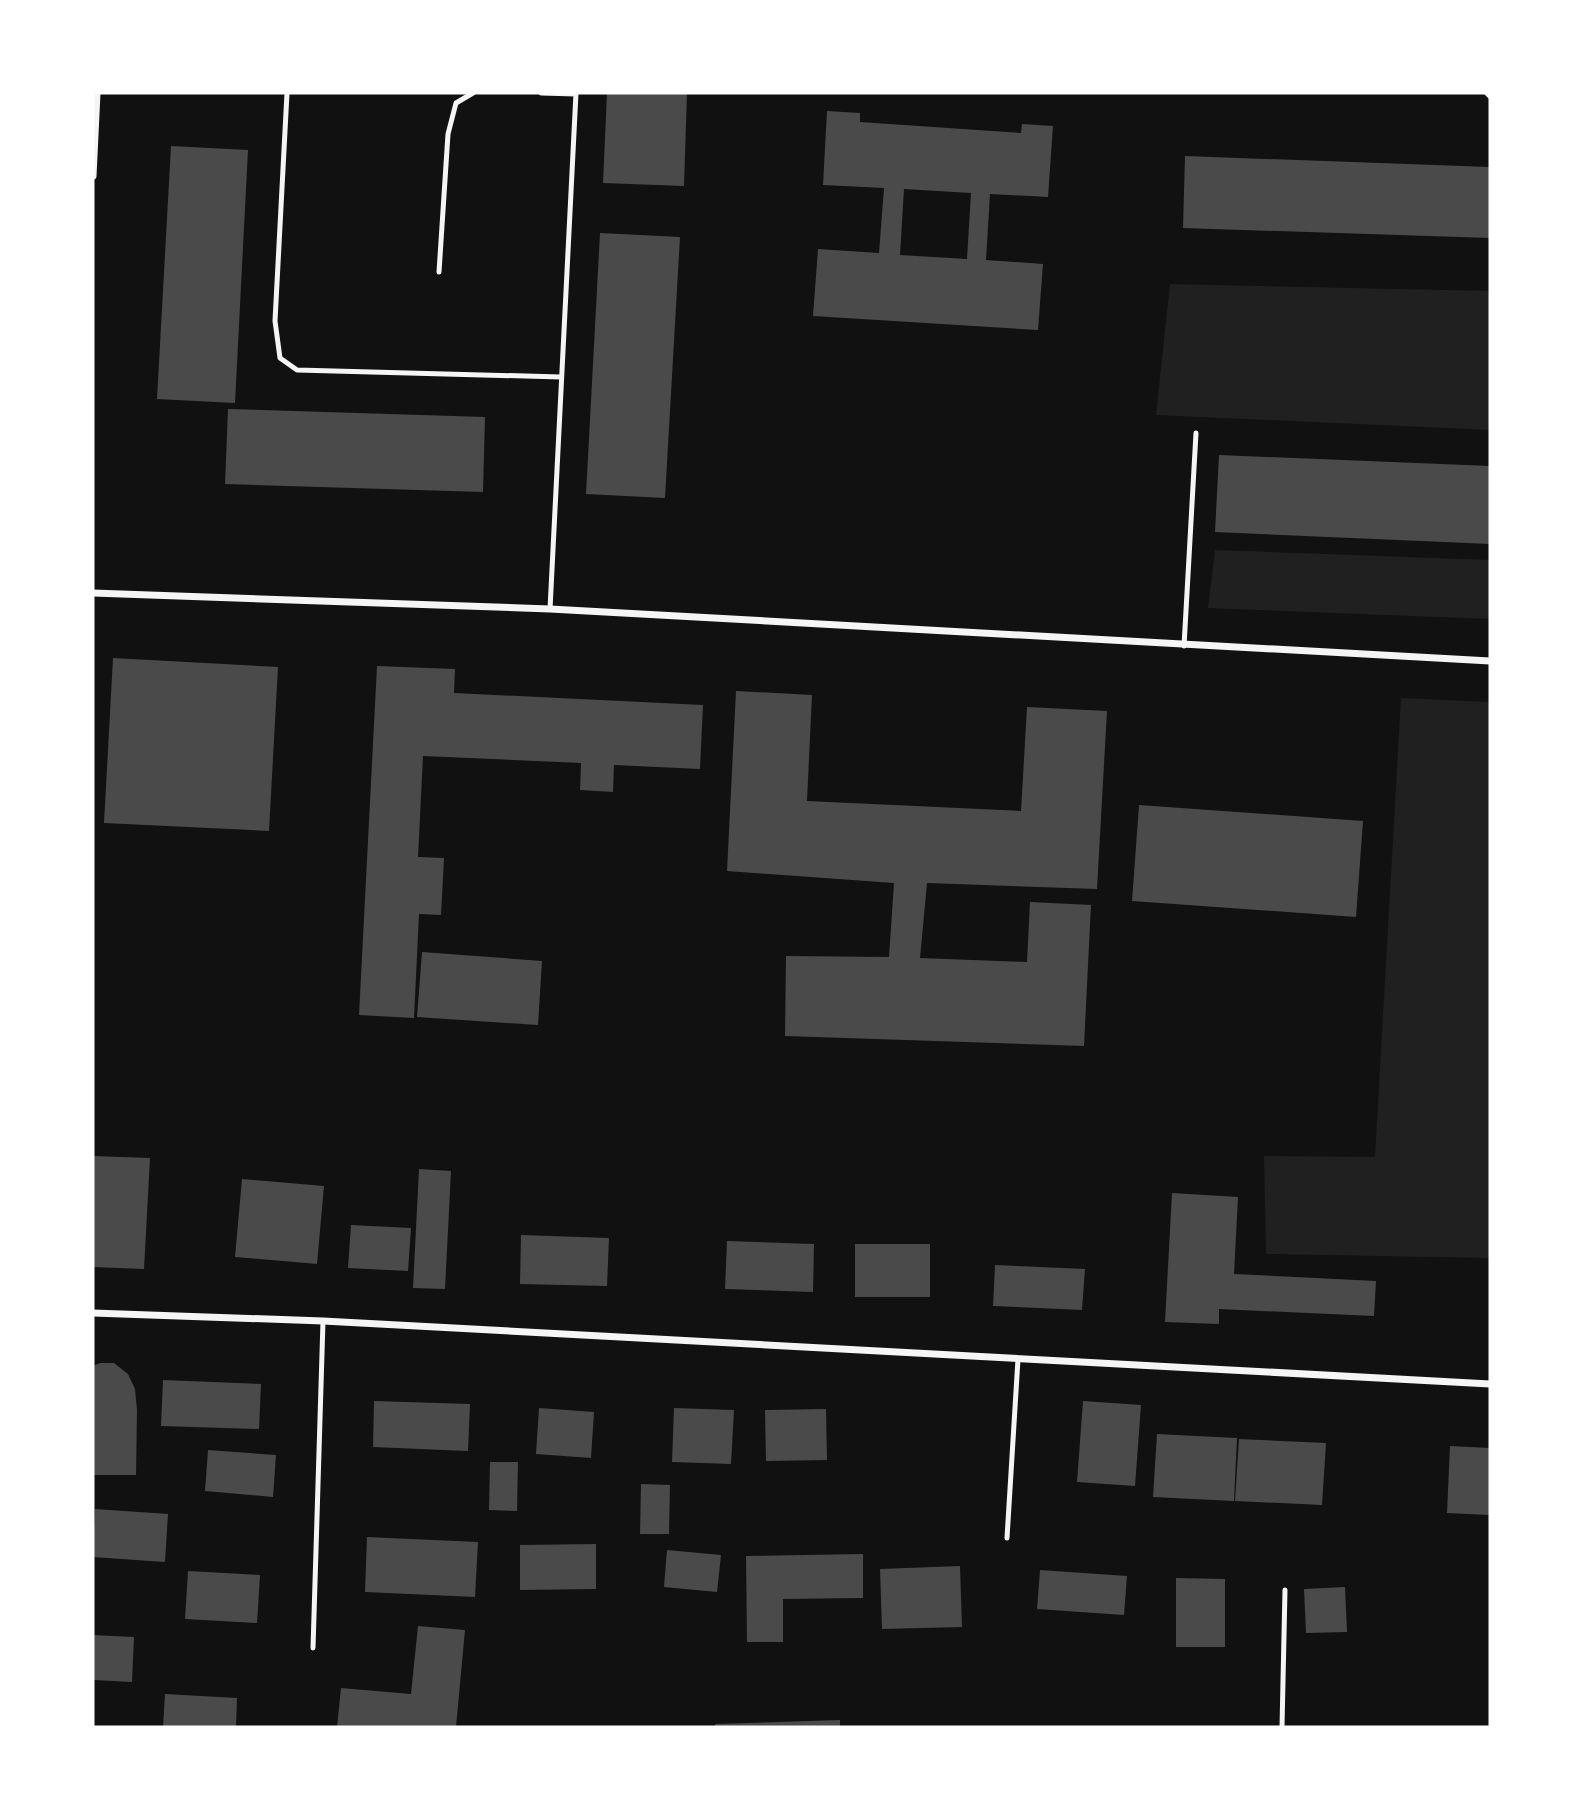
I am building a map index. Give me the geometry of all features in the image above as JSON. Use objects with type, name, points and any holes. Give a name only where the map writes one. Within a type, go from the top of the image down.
[{"type":"street","points":[[93,176],[97,93]]},
{"type":"street","points":[[93,593],[550,609],[1490,661]]},
{"type":"street","points":[[93,1313],[323,1321],[1490,1384]]},
{"type":"lane","points":[[287,93],[275,320],[280,358],[297,370],[561,377]]},
{"type":"lane","points":[[439,272],[449,134],[456,103],[473,93]]},
{"type":"lane","points":[[541,93],[576,93],[550,609]]},
{"type":"lane","points":[[1184,646],[1196,433]]},
{"type":"lane","points":[[313,1648],[323,1321]]},
{"type":"lane","points":[[1007,1538],[1018,1359]]},
{"type":"lane","points":[[1282,1727],[1285,1590]]},
{"type":"shaded area","points":[[1170,284],[1490,291],[1490,430],[1156,415]]},
{"type":"shaded area","points":[[1215,550],[1490,560],[1490,619],[1208,608]]},
{"type":"shaded area","points":[[1401,698],[1490,702],[1490,1258],[1266,1254],[1264,1156],[1375,1157]]},
{"type":"building","points":[[607,93],[687,93],[684,186],[603,183]]},
{"type":"building","points":[[827,111],[860,113],[860,122],[1021,133],[1022,124],[1053,126],[1048,197],[990,194],[986,260],[1043,264],[1038,330],[813,316],[818,249],[879,253],[884,188],[823,185]],"holes":[[[904,189],[971,193],[967,259],[900,255]]]},
{"type":"building","points":[[171,146],[248,150],[235,403],[157,399]]},
{"type":"building","points":[[1185,156],[1490,167],[1490,238],[1183,228]]},
{"type":"building","points":[[600,233],[680,237],[665,498],[586,494]]},
{"type":"building","points":[[228,409],[485,417],[483,492],[225,484]]},
{"type":"building","points":[[1219,455],[1490,466],[1490,544],[1215,532]]},
{"type":"building","points":[[113,658],[278,667],[269,831],[104,823]]},
{"type":"building","points":[[377,666],[455,669],[454,693],[703,705],[700,769],[614,765],[613,792],[580,790],[581,763],[423,756],[418,857],[444,858],[441,915],[419,914],[414,1018],[359,1015]]},
{"type":"building","points":[[736,691],[812,695],[807,801],[1021,811],[1027,707],[1107,711],[1097,889],[927,883],[920,958],[1027,962],[1030,902],[1091,905],[1084,1046],[785,1036],[786,956],[889,957],[894,883],[727,871]]},
{"type":"building","points":[[1139,805],[1363,821],[1356,917],[1132,901]]},
{"type":"building","points":[[422,952],[542,961],[538,1025],[417,1017]]},
{"type":"building","points":[[93,1156],[150,1158],[144,1269],[93,1267]]},
{"type":"building","points":[[419,1169],[451,1171],[445,1289],[413,1288]]},
{"type":"building","points":[[242,1179],[324,1186],[317,1264],[235,1257]]},
{"type":"building","points":[[1172,1193],[1238,1197],[1234,1274],[1376,1281],[1374,1316],[1219,1309],[1219,1324],[1165,1322]]},
{"type":"building","points":[[351,1225],[411,1228],[408,1271],[348,1268]]},
{"type":"building","points":[[521,1235],[609,1238],[607,1286],[520,1284]]},
{"type":"building","points":[[727,1241],[814,1244],[813,1292],[725,1289]]},
{"type":"building","points":[[855,1244],[930,1244],[930,1297],[855,1297]]},
{"type":"building","points":[[995,1265],[1085,1269],[1082,1310],[993,1306]]},
{"type":"building","points":[[114,1363],[128,1374],[135,1389],[136,1475],[93,1475],[93,1366]]},
{"type":"building","points":[[163,1380],[261,1384],[259,1429],[161,1426]]},
{"type":"building","points":[[374,1401],[470,1404],[468,1451],[373,1447]]},
{"type":"building","points":[[1083,1401],[1141,1405],[1135,1486],[1077,1482]]},
{"type":"building","points":[[539,1408],[594,1412],[591,1458],[536,1454]]},
{"type":"building","points":[[674,1408],[734,1410],[731,1464],[672,1462]]},
{"type":"building","points":[[826,1409],[827,1460],[766,1461],[765,1410]]},
{"type":"building","points":[[1157,1434],[1237,1438],[1234,1501],[1153,1497]]},
{"type":"building","points":[[1239,1439],[1326,1443],[1322,1505],[1235,1501]]},
{"type":"building","points":[[1450,1446],[1490,1448],[1490,1515],[1447,1513]]},
{"type":"building","points":[[208,1450],[276,1455],[273,1497],[205,1491]]},
{"type":"building","points":[[490,1462],[518,1462],[517,1511],[489,1510]]},
{"type":"building","points":[[641,1484],[670,1485],[669,1534],[640,1534]]},
{"type":"building","points":[[95,1509],[168,1514],[165,1562],[93,1557]]},
{"type":"building","points":[[367,1537],[478,1542],[475,1597],[365,1592]]},
{"type":"building","points":[[596,1544],[596,1589],[520,1590],[520,1545]]},
{"type":"building","points":[[667,1550],[721,1555],[717,1592],[664,1587]]},
{"type":"building","points":[[863,1554],[863,1598],[783,1599],[783,1642],[747,1642],[746,1556]]},
{"type":"building","points":[[960,1566],[962,1627],[882,1629],[880,1569]]},
{"type":"building","points":[[1040,1570],[1127,1576],[1124,1615],[1037,1609]]},
{"type":"building","points":[[188,1571],[260,1575],[257,1623],[185,1619]]},
{"type":"building","points":[[1176,1578],[1225,1579],[1225,1647],[1176,1647]]},
{"type":"building","points":[[1345,1587],[1347,1632],[1306,1633],[1304,1589]]},
{"type":"building","points":[[418,1626],[465,1630],[456,1727],[337,1727],[341,1688],[411,1694]]},
{"type":"building","points":[[93,1635],[134,1637],[132,1682],[93,1680]]},
{"type":"building","points":[[165,1694],[237,1698],[236,1727],[163,1727]]},
{"type":"building","points":[[840,1720],[840,1727],[715,1727],[715,1724]]}]
